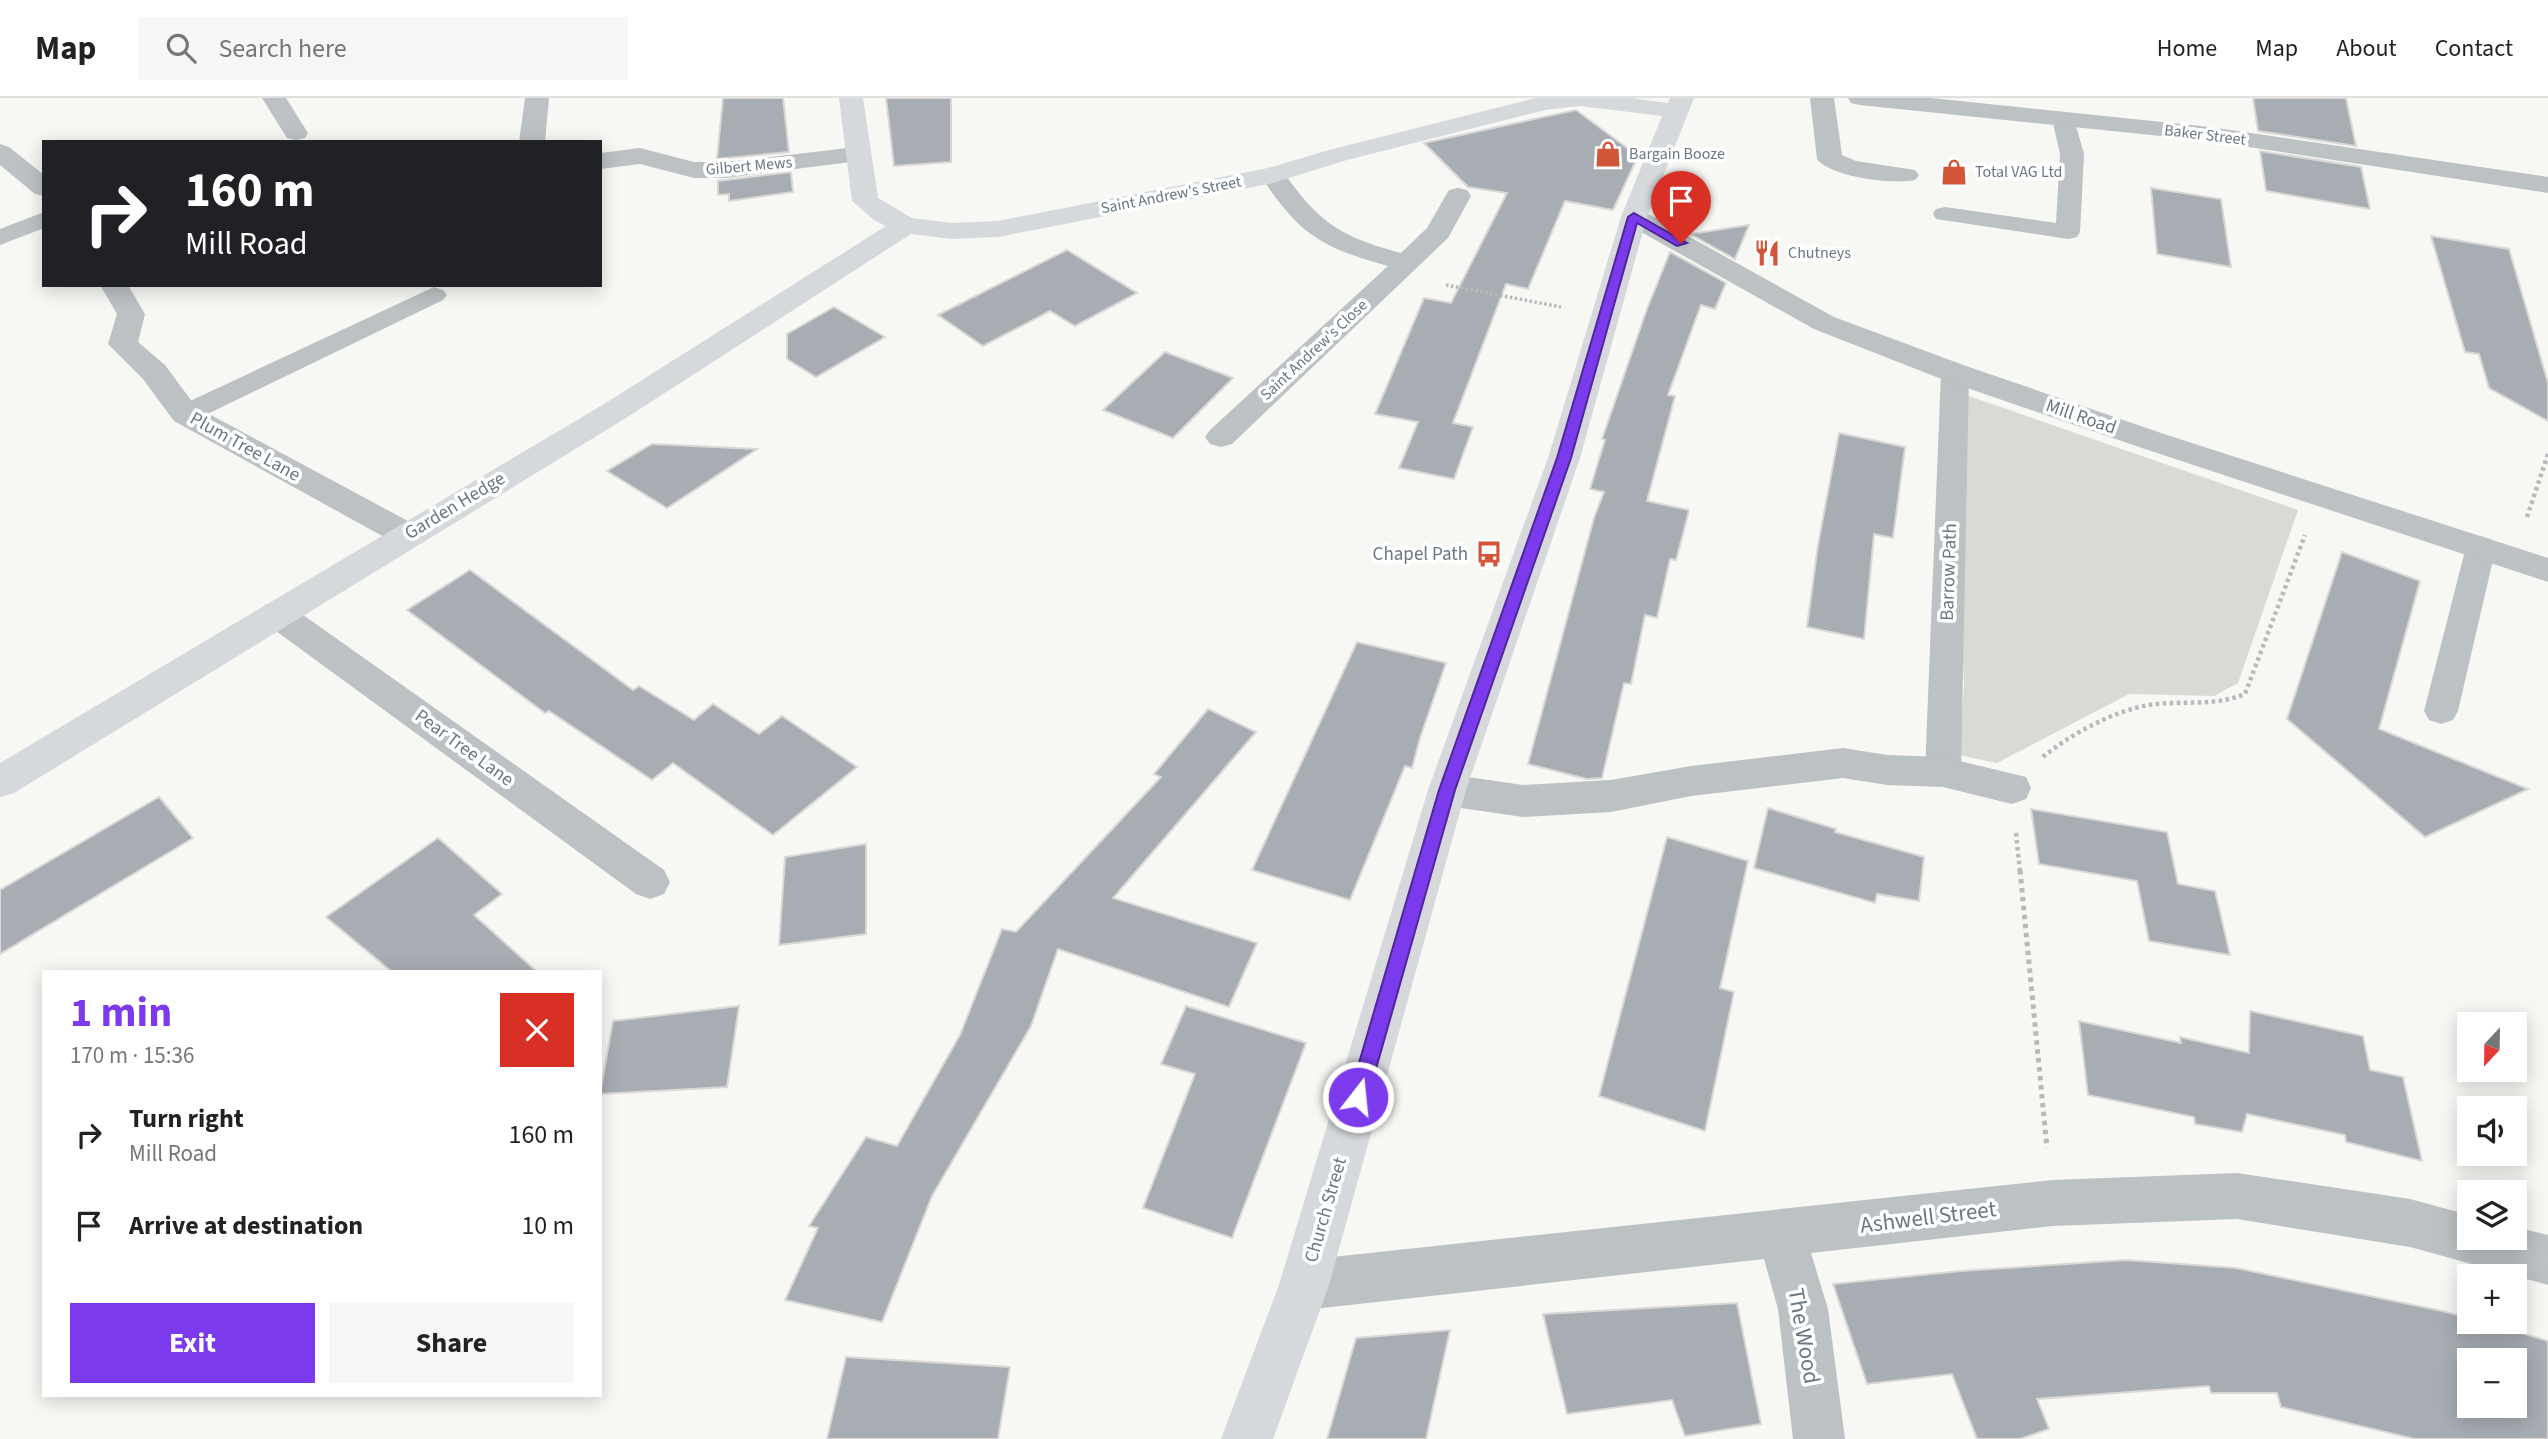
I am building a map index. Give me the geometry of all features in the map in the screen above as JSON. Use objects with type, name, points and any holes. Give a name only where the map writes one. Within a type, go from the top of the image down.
[{"type":"street","points":[[274,98],[296,133]]},
{"type":"street","points":[[532,140],[537,98]]},
{"type":"street","name":"Saint Andrew's Street","points":[[851,98],[865,201],[883,214],[906,225],[952,231],[998,229],[1273,175],[1427,132],[1545,103],[1581,99],[1679,105]]},
{"type":"street","points":[[1822,98],[1830,159],[1851,168],[1906,175]]},
{"type":"street","name":"Baker Street","points":[[1860,98],[2210,134],[2548,185]]},
{"type":"street","name":"Church Street","points":[[1247,1439],[1304,1285],[1447,790],[1564,458],[1634,217],[1679,105]]},
{"type":"street","points":[[0,152],[42,186]]},
{"type":"street","name":"Gilbert Mews","points":[[602,161],[640,156],[694,170],[726,170],[857,155]]},
{"type":"street","points":[[1273,175],[1304,218],[1322,232],[1401,269]]},
{"type":"street","name":"Saint Andrew's Close","points":[[1222,437],[1438,232],[1458,196]]},
{"type":"street","name":"Mill Road","points":[[1634,217],[1824,323],[1955,373],[2153,441],[2548,570]]},
{"type":"street","name":"Garden Hedge","points":[[0,782],[615,411],[906,225]]},
{"type":"street","name":"Plum Tree Lane","points":[[115,287],[131,314],[123,344],[154,372],[184,414],[407,535]]},
{"type":"street","name":"Pear Tree Lane","points":[[277,614],[650,882]]},
{"type":"street","points":[[1447,790],[1523,801],[1611,796],[1690,780],[1843,763],[1887,770],[1943,772],[2012,788]]},
{"type":"street","name":"Ashwell Street","points":[[1304,1285],[2053,1203],[2237,1196],[2410,1223],[2548,1260]]},
{"type":"street","name":"The Wood","points":[[1780,1234],[1803,1309],[1819,1439]]},
{"type":"lane","points":[[1945,214],[2068,232],[2072,154],[2063,119]]},
{"type":"lane","points":[[0,239],[42,220]]},
{"type":"lane","points":[[184,414],[434,295]]},
{"type":"lane","name":"Barrow Path","points":[[1943,772],[1955,373]]},
{"type":"lane","points":[[2441,711],[2481,547]]},
{"type":"path","points":[[1401,269],[1607,316]]},
{"type":"path","points":[[2514,558],[2548,454]]},
{"type":"path","points":[[2053,1203],[2012,788],[2048,752],[2113,718],[2147,705],[2228,702],[2245,694],[2320,495]]},
{"type":"shaded area","points":[[1963,394],[2298,510],[2238,683],[2214,696],[2129,694],[1997,763],[1959,755],[1964,684],[1961,614]]},
{"type":"building","points":[[723,98],[783,98],[789,152],[717,159]]},
{"type":"building","points":[[886,98],[951,98],[951,162],[894,166]]},
{"type":"building","points":[[2253,98],[2346,98],[2356,146],[2258,131]]},
{"type":"building","points":[[1576,110],[1638,156],[1613,210],[1565,201],[1528,289],[1506,284],[1453,423],[1473,427],[1454,479],[1399,468],[1418,422],[1375,414],[1424,298],[1451,303],[1507,193],[1468,187],[1424,143]]},
{"type":"building","points":[[2260,151],[2361,167],[2370,209],[2266,191]]},
{"type":"building","points":[[791,172],[793,192],[729,201],[729,194],[718,195],[718,181]]},
{"type":"building","points":[[2151,188],[2221,199],[2231,267],[2157,254]]},
{"type":"building","points":[[1749,225],[1735,259],[1690,234]]},
{"type":"building","points":[[2431,236],[2509,249],[2548,383],[2548,421],[2489,388],[2479,354],[2465,352]]},
{"type":"building","points":[[1067,250],[1137,293],[1075,326],[1050,311],[983,346],[938,315]]},
{"type":"building","points":[[1670,252],[1726,283],[1715,309],[1701,305],[1668,395],[1675,396],[1647,501],[1689,510],[1676,560],[1670,559],[1657,618],[1645,615],[1631,684],[1624,683],[1602,778],[1587,779],[1528,764],[1594,518],[1604,492],[1590,489],[1605,440],[1602,439],[1647,309]]},
{"type":"building","points":[[834,307],[885,337],[816,377],[787,359],[787,334]]},
{"type":"building","points":[[1165,352],[1233,378],[1173,438],[1103,410]]},
{"type":"building","points":[[1839,433],[1905,447],[1893,538],[1874,534],[1864,639],[1807,627],[1818,545]]},
{"type":"building","points":[[652,444],[757,449],[667,508],[607,471]]},
{"type":"building","points":[[2342,552],[2420,581],[2379,729],[2528,789],[2425,837],[2287,719]]},
{"type":"building","points":[[470,570],[633,690],[639,686],[694,720],[713,704],[759,734],[782,716],[857,767],[773,835],[673,763],[652,780],[549,711],[545,713],[407,610]]},
{"type":"building","points":[[1357,642],[1446,663],[1412,768],[1405,766],[1350,900],[1252,870]]},
{"type":"building","points":[[1208,709],[1256,732],[1113,898],[1257,943],[1229,1007],[1058,949],[1031,1026],[932,1196],[882,1322],[785,1300],[818,1228],[809,1226],[866,1137],[897,1146],[960,1035],[1002,929],[1016,932],[1161,777],[1154,774]]},
{"type":"building","points":[[159,797],[193,838],[0,954],[0,890]]},
{"type":"building","points":[[1768,808],[1836,829],[1835,832],[1924,857],[1919,901],[1877,894],[1875,903],[1754,868]]},
{"type":"building","points":[[2031,809],[2167,832],[2178,884],[2215,891],[2230,955],[2149,941],[2137,881],[2039,864]]},
{"type":"building","points":[[1667,837],[1748,861],[1720,988],[1734,992],[1705,1131],[1599,1096]]},
{"type":"building","points":[[438,838],[502,894],[474,915],[535,970],[390,970],[326,917]]},
{"type":"building","points":[[866,844],[866,934],[779,945],[785,857]]},
{"type":"building","points":[[739,1006],[727,1087],[602,1094],[613,1021]]},
{"type":"building","points":[[1186,1006],[1306,1043],[1232,1238],[1143,1208],[1195,1074],[1161,1064]]},
{"type":"building","points":[[2250,1011],[2363,1036],[2370,1070],[2403,1077],[2422,1161],[2346,1142],[2345,1135],[2247,1114],[2242,1132],[2195,1124],[2194,1117],[2088,1095],[2079,1021],[2181,1043],[2180,1037],[2249,1053]]},
{"type":"building","points":[[2126,1260],[2236,1268],[2442,1311],[2457,1315],[2457,1334],[2525,1334],[2548,1341],[2548,1439],[2415,1439],[2281,1407],[2277,1393],[2211,1393],[2209,1386],[2037,1399],[2049,1429],[2020,1439],[1977,1439],[1952,1374],[1867,1384],[1833,1284],[1961,1271]]},
{"type":"building","points":[[1737,1303],[1761,1424],[1685,1436],[1672,1400],[1567,1414],[1543,1314]]},
{"type":"building","points":[[1450,1330],[1426,1439],[1327,1439],[1356,1338]]},
{"type":"building","points":[[846,1357],[1010,1367],[998,1439],[827,1439]]},
{"type":"place","name":"Bargain Booze","points":[[1608,154]]},
{"type":"place","name":"Total VAG Ltd","points":[[1954,172]]},
{"type":"place","name":"Chutneys","points":[[1767,253]]},
{"type":"place","name":"Chapel Path","points":[[1489,554]]},
{"type":"route","points":[[1358,1097],[1447,790],[1564,458],[1634,217],[1681,243]]}]
